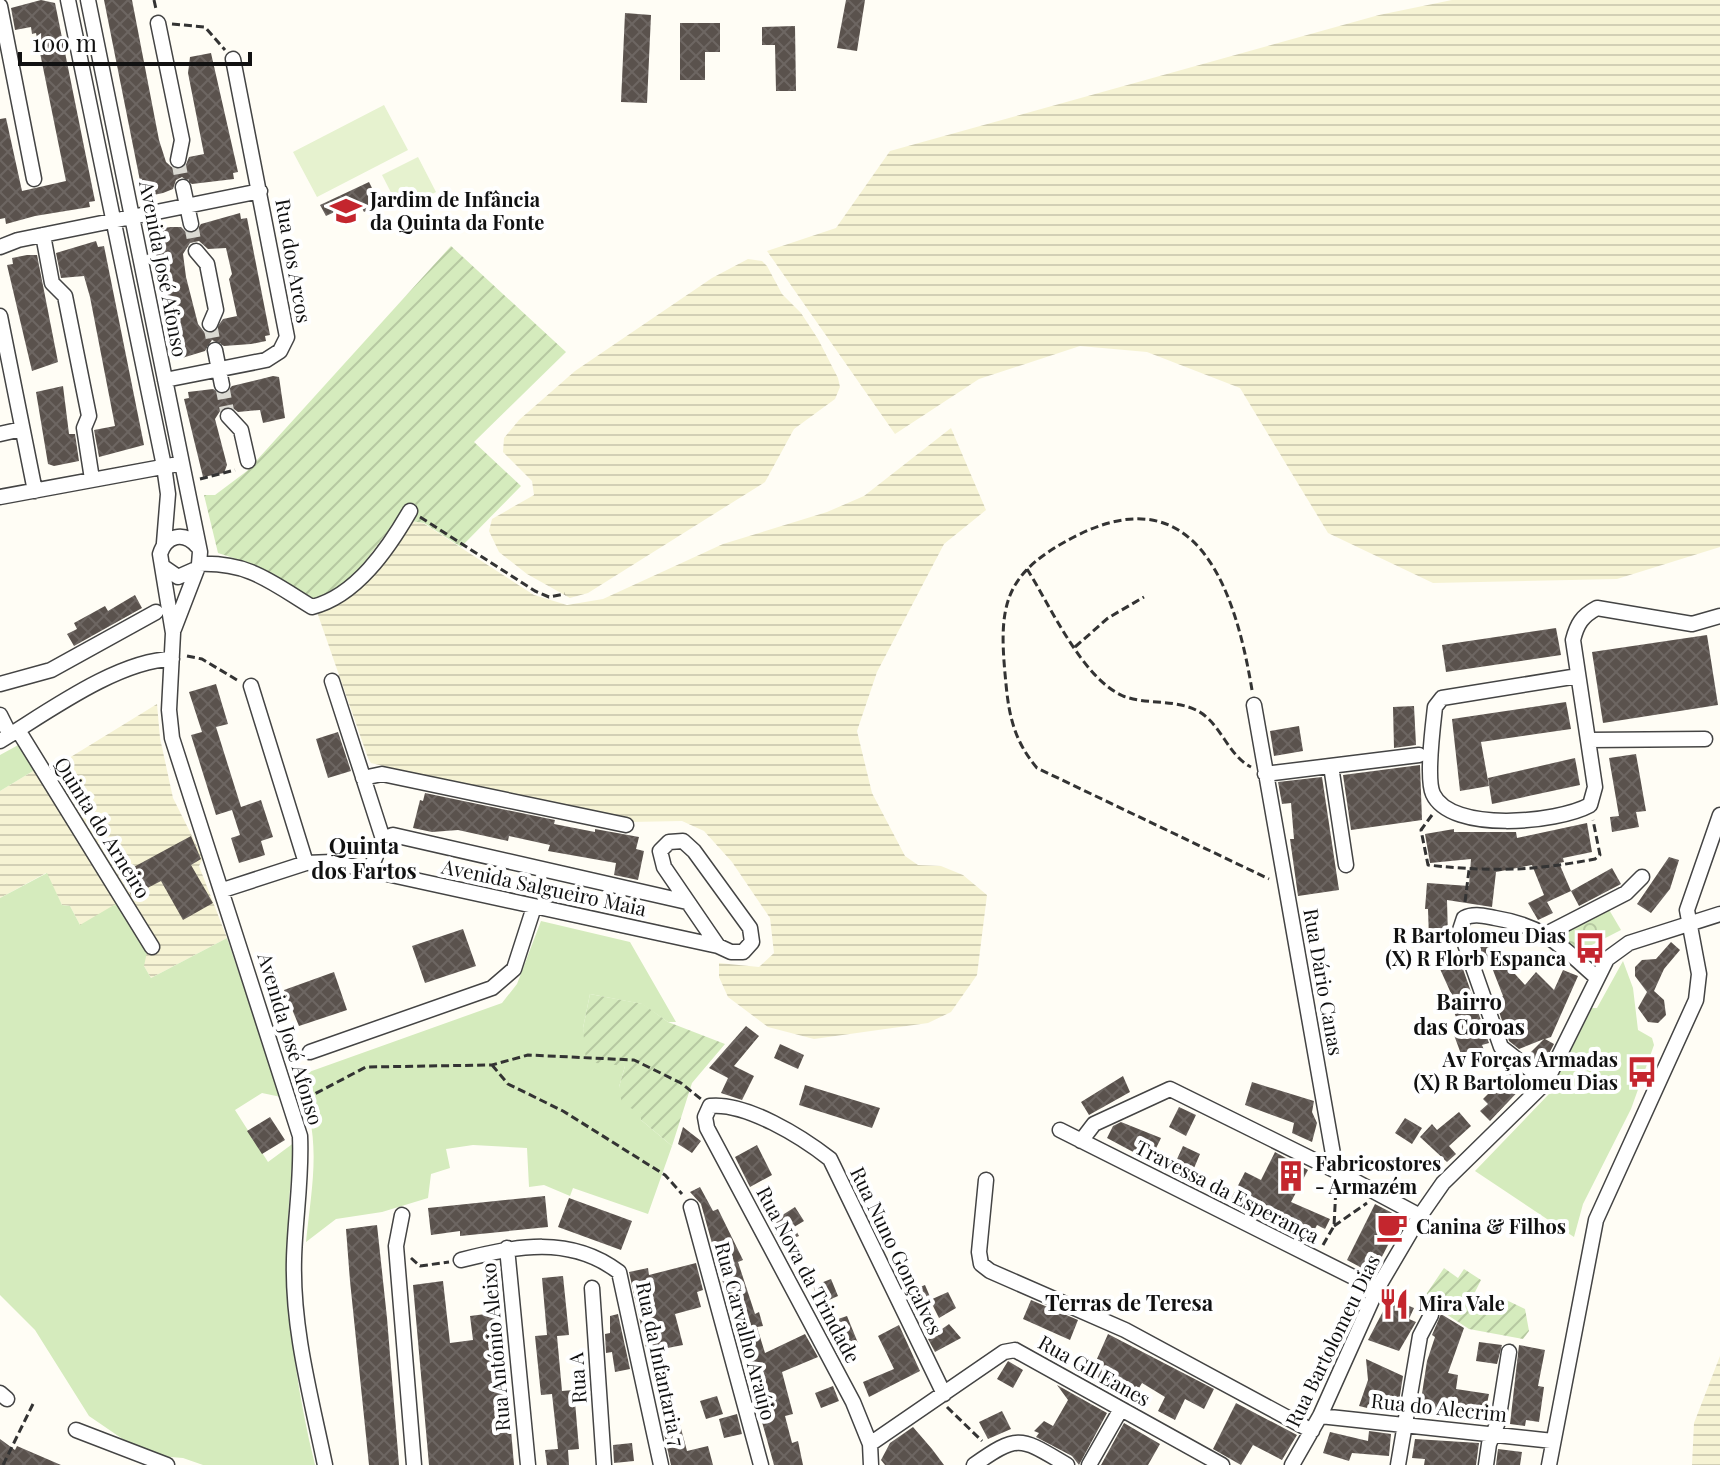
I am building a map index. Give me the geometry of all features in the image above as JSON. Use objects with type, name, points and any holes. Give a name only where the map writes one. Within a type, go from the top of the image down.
[{"type":"street","name":"Avenida José Afonso","points":[[68,0],[164,466],[168,494],[164,543]]},
{"type":"street","name":"Avenida José Afonso","points":[[88,0],[197,546]]},
{"type":"street","points":[[0,3],[34,179]]},
{"type":"street","points":[[158,23],[182,140],[178,160]]},
{"type":"street","name":"Rua dos Arcos","points":[[165,380],[275,356],[287,337],[233,59]]},
{"type":"street","points":[[183,187],[191,224]]},
{"type":"street","points":[[0,247],[43,235],[260,191]]},
{"type":"street","points":[[43,235],[52,283],[65,296],[89,416],[84,428],[92,479]]},
{"type":"street","points":[[196,251],[207,264],[216,310],[210,324]]},
{"type":"street","points":[[0,316],[3,351],[35,491]]},
{"type":"street","points":[[215,350],[222,385]]},
{"type":"street","points":[[228,416],[241,430],[248,461]]},
{"type":"street","points":[[0,434],[22,429]]},
{"type":"street","points":[[0,497],[181,463]]},
{"type":"street","points":[[197,567],[197,546],[181,536],[164,543],[160,554],[162,566],[178,577],[197,567],[227,563],[248,568],[312,607],[332,602],[349,590],[410,511]]},
{"type":"street","name":"Avenida José Afonso","points":[[162,566],[173,633],[172,738],[300,1136],[302,1172],[294,1260],[301,1352],[325,1465]]},
{"type":"street","name":"Avenida José Afonso","points":[[173,633],[197,567]]},
{"type":"street","points":[[1578,676],[1442,698],[1435,707],[1431,790],[1439,806],[1452,815],[1527,821],[1590,805],[1595,787],[1573,640],[1577,625],[1586,614],[1597,608],[1692,624],[1720,616]]},
{"type":"street","points":[[0,684],[51,670],[156,612]]},
{"type":"street","points":[[9,735],[116,674],[152,661],[172,659]]},
{"type":"street","points":[[332,681],[383,839],[370,870]]},
{"type":"street","points":[[251,686],[306,863]]},
{"type":"street","name":"Rua Dário Canas","points":[[1254,705],[1336,1171]]},
{"type":"street","name":"Quinta do Arneiro","points":[[0,715],[9,735],[152,947]]},
{"type":"street","points":[[1589,740],[1705,739]]},
{"type":"street","points":[[1265,774],[1419,755]]},
{"type":"street","points":[[1331,766],[1346,865]]},
{"type":"street","points":[[363,778],[382,774],[626,825]]},
{"type":"street","points":[[1549,1465],[1596,1220],[1696,1000],[1699,974],[1687,922],[1690,894],[1720,815]]},
{"type":"street","points":[[383,839],[393,835],[687,902]]},
{"type":"street","name":"Avenida Salgueiro Maia","points":[[223,890],[306,863],[332,862],[718,946],[731,952],[743,952],[752,942],[750,928],[694,851],[683,841],[669,842],[660,851],[664,867],[718,946]]},
{"type":"street","points":[[1548,933],[1626,893],[1642,877]]},
{"type":"street","points":[[310,1052],[492,988],[514,969],[534,907]]},
{"type":"street","name":"Rua Bartolomeu Dias","points":[[1292,1465],[1320,1416],[1377,1289],[1420,1216],[1443,1183],[1546,1082],[1596,977],[1616,950],[1687,922],[1720,914]]},
{"type":"street","points":[[1546,1082],[1501,1047],[1460,930],[1467,915],[1524,923],[1548,933],[1596,977]]},
{"type":"street","points":[[1081,1141],[1094,1124],[1170,1089],[1420,1216]]},
{"type":"street","name":"Rua Nuno Gonçalves","points":[[710,1106],[737,1108],[806,1140],[830,1159],[941,1396]]},
{"type":"street","name":"Rua Nova da Trindade","points":[[710,1106],[705,1117],[707,1128],[853,1402],[870,1444],[871,1465]]},
{"type":"street","name":"Travessa da Esperança","points":[[1060,1130],[1377,1289]]},
{"type":"street","points":[[986,1180],[979,1252],[981,1264],[990,1271],[1125,1330],[1312,1431]]},
{"type":"street","name":"Rua Carvalho Araújo","points":[[691,1207],[761,1465]]},
{"type":"street","points":[[402,1215],[396,1246],[414,1465]]},
{"type":"street","name":"Rua António Aleixo","points":[[528,1465],[507,1248],[543,1244],[572,1250],[604,1261],[619,1272]]},
{"type":"street","points":[[461,1260],[507,1248]]},
{"type":"street","name":"Rua da Infantaria 7","points":[[619,1272],[661,1465]]},
{"type":"street","name":"Rua A","points":[[592,1288],[604,1465]]},
{"type":"street","points":[[1398,1465],[1420,1336],[1431,1315]]},
{"type":"street","name":"Rua GIl Eanes","points":[[870,1444],[1004,1352],[1015,1350],[1222,1465]]},
{"type":"street","points":[[1486,1465],[1489,1444],[1496,1434],[1509,1352]]},
{"type":"street","points":[[1089,1465],[1121,1409]]},
{"type":"street","name":"Rua do Alecrim","points":[[1320,1416],[1553,1441]]},
{"type":"street","points":[[76,1430],[167,1465]]},
{"type":"street","points":[[974,1465],[1006,1442],[1030,1443],[1067,1465]]},
{"type":"path","points":[[154,0],[158,23],[205,27],[233,59]]},
{"type":"path","points":[[185,483],[229,473],[248,461]]},
{"type":"path","points":[[410,511],[535,591],[549,597],[565,594]]},
{"type":"path","points":[[1254,705],[1245,650],[1229,597],[1217,571],[1174,528],[1154,518],[1127,517],[1102,523],[1058,545],[1027,569],[1004,606],[1002,628],[1007,700],[1013,732],[1023,752],[1037,768],[1286,888]]},
{"type":"path","points":[[1027,569],[1086,666],[1120,694],[1145,703],[1183,705],[1198,711],[1217,728],[1245,765],[1265,774]]},
{"type":"path","points":[[1075,647],[1108,618],[1144,597]]},
{"type":"path","points":[[173,633],[188,656],[202,659],[251,686]]},
{"type":"path","points":[[1439,806],[1421,830],[1428,865],[1469,870],[1529,871],[1595,859],[1600,855],[1590,805]]},
{"type":"path","points":[[1467,915],[1464,909],[1469,870]]},
{"type":"path","points":[[292,1106],[366,1067],[492,1065],[528,1055],[634,1060],[681,1083],[710,1106]]},
{"type":"path","points":[[492,1065],[508,1084],[563,1111],[665,1175],[679,1187],[691,1207]]},
{"type":"path","points":[[1316,1259],[1334,1226],[1336,1171]]},
{"type":"path","points":[[1334,1226],[1382,1196]]},
{"type":"path","points":[[396,1246],[420,1266],[461,1260]]},
{"type":"path","points":[[941,1396],[993,1452]]},
{"type":"path","points":[[3,1465],[33,1404]]},
{"type":"shaded area","points":[[1452,0],[1720,0],[1720,547],[1617,579],[1433,583],[1328,533],[1240,388],[1147,352],[1080,346],[979,379],[895,434],[767,251],[836,228],[890,151],[1379,15]]},
{"type":"shaded area","points":[[748,259],[762,261],[767,266],[782,294],[801,313],[818,339],[838,378],[840,387],[835,399],[794,429],[765,482],[588,593],[570,598],[527,574],[499,552],[489,531],[492,519],[534,495],[532,481],[503,452],[504,438],[519,420],[575,371],[712,278]]},
{"type":"shaded area","points":[[951,428],[986,510],[944,544],[877,672],[857,731],[872,793],[905,856],[918,865],[941,866],[963,875],[987,895],[977,975],[951,1012],[928,1023],[814,1039],[768,1027],[728,997],[719,977],[719,963],[759,967],[774,953],[770,918],[732,862],[704,831],[682,821],[630,822],[371,763],[368,758],[317,612],[341,593],[397,519],[423,523],[534,595],[567,605],[603,599],[723,544],[827,512],[864,496]]},
{"type":"shaded area","points":[[157,704],[160,738],[173,798],[203,858],[199,866],[227,938],[151,978],[144,966],[80,925],[70,906],[62,905],[46,873],[0,898],[0,791],[38,768],[43,774]]},
{"type":"shaded area","points":[[1720,1356],[1720,1465],[1692,1465],[1694,1423]]},
{"type":"green space","points":[[384,105],[408,150],[317,197],[293,152]]},
{"type":"green space","points":[[418,157],[436,192],[400,210],[382,175]]},
{"type":"green space","points":[[451,246],[566,352],[474,442],[521,486],[461,547],[424,523],[397,519],[341,593],[310,600],[249,563],[218,553],[204,495],[215,495],[247,471]]},
{"type":"green space","points":[[22,743],[38,768],[0,791],[0,755]]},
{"type":"green space","points":[[47,873],[62,905],[70,906],[80,925],[119,902],[147,952],[144,966],[151,978],[227,938],[281,1097],[262,1093],[235,1110],[268,1162],[295,1142],[288,1225],[289,1304],[298,1384],[315,1465],[203,1465],[183,1458],[146,1455],[89,1416],[35,1330],[0,1295],[0,898]]},
{"type":"green space","points":[[1608,908],[1621,930],[1582,950],[1577,951],[1566,942],[1564,933]]},
{"type":"green space","points":[[541,921],[630,942],[676,1022],[668,1022],[642,1004],[590,994],[583,1028],[587,1049],[625,1066],[619,1087],[641,1113],[641,1120],[672,1146],[648,1214],[573,1188],[570,1196],[544,1185],[529,1187],[527,1148],[473,1145],[446,1149],[450,1168],[431,1174],[428,1198],[382,1212],[336,1219],[306,1242],[313,1178],[313,1138],[304,1097],[295,1077],[502,1003],[517,984]]},
{"type":"green space","points":[[1623,961],[1633,988],[1638,1030],[1652,1038],[1654,1045],[1631,1109],[1583,1204],[1574,1237],[1475,1171],[1549,1094],[1592,1008],[1597,1008]]},
{"type":"green space","points":[[590,994],[643,1004],[668,1022],[725,1044],[692,1083],[672,1146],[641,1120],[641,1113],[622,1104],[619,1087],[625,1066],[586,1062],[583,1028]]},
{"type":"green space","points":[[1444,1268],[1458,1278],[1464,1269],[1481,1280],[1475,1292],[1487,1300],[1500,1297],[1525,1309],[1529,1331],[1523,1339],[1469,1329],[1423,1299]]},
{"type":"building","points":[[41,0],[55,3],[95,201],[89,202],[90,207],[6,224],[5,218],[0,219],[0,119],[6,118],[22,191],[66,181],[36,33],[32,34],[31,27],[15,30],[11,8]]},
{"type":"building","points":[[104,0],[132,0],[159,140],[166,162],[175,170],[185,167],[189,157],[204,154],[188,73],[190,57],[211,53],[238,172],[233,173],[234,179],[192,184],[182,177],[176,180],[173,189],[163,193],[149,196],[148,190],[142,191]]},
{"type":"building","points":[[846,0],[865,0],[857,51],[837,48]]},
{"type":"building","points":[[625,13],[651,15],[647,103],[621,102]]},
{"type":"building","points":[[680,23],[720,23],[720,52],[705,52],[705,80],[680,80]]},
{"type":"building","points":[[795,26],[796,91],[776,91],[775,45],[762,45],[762,27]]},
{"type":"building","points":[[369,182],[380,204],[364,212],[361,206],[344,215],[341,209],[326,216],[320,205]]},
{"type":"building","points":[[240,213],[241,219],[247,218],[270,335],[265,336],[266,341],[251,344],[224,346],[212,340],[205,351],[182,358],[181,353],[175,353],[152,236],[157,235],[156,229],[171,227],[181,227],[187,233],[194,234],[201,224]],"holes":[[[199,241],[208,249],[226,248],[237,316],[223,319],[212,334],[205,333],[198,324],[183,254],[190,243]]]},
{"type":"building","points":[[96,241],[98,247],[104,246],[144,445],[99,457],[94,430],[115,426],[90,297],[84,276],[61,278],[56,253]]},
{"type":"building","points":[[37,255],[58,362],[32,371],[7,265],[13,264],[12,258]]},
{"type":"building","points":[[279,377],[285,418],[263,423],[260,410],[238,412],[230,406],[222,408],[215,419],[227,465],[224,473],[203,477],[184,399],[189,398],[188,392],[213,389],[223,395],[232,386]]},
{"type":"building","points":[[63,386],[69,434],[75,434],[79,461],[54,466],[48,464],[36,392]]},
{"type":"building","points":[[135,595],[142,608],[74,646],[67,634],[77,629],[74,623],[105,606],[108,611]]},
{"type":"building","points":[[1556,628],[1561,655],[1446,672],[1442,645]]},
{"type":"building","points":[[1707,635],[1718,705],[1603,723],[1592,652]]},
{"type":"building","points":[[216,684],[228,724],[216,727],[241,807],[261,800],[273,837],[261,841],[265,855],[239,863],[231,838],[240,835],[232,810],[216,815],[191,735],[202,732],[189,692]]},
{"type":"building","points":[[1566,702],[1571,729],[1481,742],[1489,786],[1460,791],[1452,719]]},
{"type":"building","points":[[1414,706],[1416,745],[1394,748],[1393,707]]},
{"type":"building","points":[[1299,726],[1303,751],[1274,756],[1270,731]]},
{"type":"building","points":[[338,732],[351,771],[328,778],[316,739]]},
{"type":"building","points":[[1636,754],[1646,811],[1636,812],[1639,827],[1612,832],[1610,817],[1619,816],[1609,758]]},
{"type":"building","points":[[1575,758],[1580,785],[1492,804],[1488,778]]},
{"type":"building","points":[[1420,765],[1422,820],[1351,830],[1343,775]]},
{"type":"building","points":[[1322,777],[1339,890],[1298,896],[1290,839],[1294,839],[1291,803],[1282,804],[1278,782]]},
{"type":"building","points":[[425,793],[555,820],[554,824],[639,837],[636,849],[644,851],[638,880],[614,875],[616,863],[548,851],[550,845],[509,836],[508,841],[458,830],[432,832],[413,828],[420,800],[423,801]]},
{"type":"building","points":[[1587,823],[1592,852],[1563,858],[1564,862],[1559,863],[1571,891],[1547,902],[1553,913],[1538,920],[1528,903],[1544,895],[1532,865],[1496,872],[1492,907],[1447,900],[1448,938],[1429,939],[1428,909],[1425,909],[1427,883],[1469,886],[1471,859],[1430,863],[1425,834],[1454,829],[1454,832],[1516,832],[1517,838]]},
{"type":"building","points":[[191,836],[201,859],[191,865],[213,903],[183,920],[161,881],[132,896],[119,875]]},
{"type":"building","points":[[1669,857],[1679,860],[1670,889],[1651,913],[1637,904]]},
{"type":"building","points":[[1612,868],[1621,884],[1579,906],[1571,891]]},
{"type":"building","points":[[463,929],[476,966],[425,983],[412,946]]},
{"type":"building","points":[[1495,937],[1504,962],[1525,985],[1536,972],[1554,990],[1563,970],[1578,976],[1551,1037],[1545,1039],[1554,1044],[1543,1065],[1528,1055],[1544,1039],[1519,1049],[1509,1041],[1495,1000],[1503,996],[1489,960],[1482,963],[1476,944]]},
{"type":"building","points":[[1671,942],[1680,950],[1664,969],[1654,991],[1664,1000],[1666,1015],[1658,1023],[1648,1022],[1638,1008],[1647,992],[1635,976],[1635,967],[1642,960],[1656,959]]},
{"type":"building","points":[[1457,952],[1489,1043],[1482,1045],[1488,1060],[1472,1066],[1467,1052],[1461,1054],[1454,1035],[1462,1032],[1450,1002],[1454,1000],[1436,960]]},
{"type":"building","points":[[334,972],[347,1010],[299,1026],[284,990]]},
{"type":"building","points":[[746,1026],[759,1036],[734,1066],[754,1076],[742,1100],[721,1093],[728,1078],[709,1068]]},
{"type":"building","points":[[780,1044],[804,1055],[798,1069],[774,1058]]},
{"type":"building","points":[[1512,1070],[1528,1081],[1490,1121],[1480,1111],[1488,1104],[1483,1099]]},
{"type":"building","points":[[1123,1076],[1130,1092],[1089,1115],[1081,1102]]},
{"type":"building","points":[[1252,1082],[1314,1101],[1312,1112],[1317,1123],[1312,1142],[1292,1133],[1294,1123],[1245,1105]]},
{"type":"building","points":[[805,1085],[880,1108],[872,1128],[799,1105]]},
{"type":"building","points":[[1179,1107],[1196,1115],[1186,1136],[1169,1127]]},
{"type":"building","points":[[1459,1112],[1471,1126],[1449,1146],[1456,1154],[1447,1162],[1420,1137],[1432,1124],[1437,1130]]},
{"type":"building","points":[[270,1117],[285,1140],[262,1154],[247,1131]]},
{"type":"building","points":[[1405,1118],[1422,1128],[1412,1144],[1395,1133]]},
{"type":"building","points":[[1121,1122],[1161,1138],[1150,1161],[1107,1138],[1113,1126]]},
{"type":"building","points":[[683,1127],[701,1141],[692,1153],[678,1144]]},
{"type":"building","points":[[757,1145],[772,1175],[750,1187],[735,1157]]},
{"type":"building","points":[[1183,1146],[1200,1154],[1189,1180],[1171,1172]]},
{"type":"building","points":[[1275,1152],[1308,1170],[1291,1202],[1330,1219],[1325,1229],[1317,1225],[1308,1243],[1229,1203],[1245,1172],[1261,1180]]},
{"type":"building","points":[[700,1187],[713,1211],[718,1209],[743,1260],[738,1262],[755,1314],[759,1312],[763,1326],[757,1327],[765,1353],[805,1334],[818,1357],[782,1372],[793,1414],[785,1416],[792,1443],[798,1441],[803,1465],[774,1465],[701,1204],[690,1192]]},
{"type":"building","points":[[545,1196],[548,1227],[460,1236],[460,1231],[431,1235],[428,1208]]},
{"type":"building","points":[[569,1198],[632,1221],[621,1250],[558,1227]]},
{"type":"building","points":[[1375,1204],[1402,1218],[1373,1274],[1347,1260]]},
{"type":"building","points":[[795,1207],[804,1221],[794,1227],[799,1236],[780,1243],[770,1223]]},
{"type":"building","points":[[377,1225],[399,1465],[369,1465],[350,1281],[346,1229]]},
{"type":"building","points":[[696,1263],[703,1290],[697,1292],[701,1307],[675,1314],[683,1345],[647,1352],[629,1272],[648,1268],[649,1275]]},
{"type":"building","points":[[563,1276],[569,1335],[557,1336],[562,1391],[574,1390],[579,1449],[568,1450],[569,1465],[547,1465],[545,1450],[558,1449],[552,1394],[541,1395],[535,1336],[547,1335],[542,1278]]},
{"type":"building","points":[[831,1279],[838,1296],[820,1304],[813,1286]]},
{"type":"building","points":[[443,1281],[450,1343],[473,1340],[470,1316],[501,1312],[514,1465],[429,1465],[413,1285]]},
{"type":"building","points":[[925,1285],[931,1299],[913,1306],[907,1292]]},
{"type":"building","points":[[948,1292],[956,1308],[939,1318],[930,1300]]},
{"type":"building","points":[[1390,1298],[1414,1308],[1409,1319],[1416,1322],[1399,1351],[1368,1340]]},
{"type":"building","points":[[1031,1300],[1078,1320],[1070,1340],[1023,1319]]},
{"type":"building","points":[[618,1314],[630,1369],[615,1372],[612,1352],[606,1353],[605,1334],[610,1333],[610,1316]]},
{"type":"building","points":[[1441,1314],[1464,1328],[1448,1373],[1458,1375],[1456,1389],[1489,1394],[1483,1423],[1419,1413],[1427,1361],[1435,1337],[1432,1335]]},
{"type":"building","points":[[847,1316],[858,1343],[838,1352],[823,1324]]},
{"type":"building","points":[[949,1324],[961,1338],[935,1352],[928,1339]]},
{"type":"building","points":[[899,1325],[920,1371],[869,1397],[863,1382],[894,1369],[878,1336]]},
{"type":"building","points":[[1108,1334],[1214,1389],[1204,1409],[1185,1399],[1175,1420],[1158,1411],[1165,1397],[1142,1383],[1139,1388],[1136,1386],[1127,1401],[1088,1379]]},
{"type":"building","points":[[1479,1342],[1502,1345],[1497,1364],[1476,1361]]},
{"type":"building","points":[[1519,1345],[1545,1350],[1538,1386],[1544,1387],[1539,1422],[1526,1420],[1525,1426],[1510,1424]]},
{"type":"building","points":[[1366,1359],[1403,1376],[1398,1408],[1388,1413],[1359,1406],[1368,1380]]},
{"type":"building","points":[[1008,1361],[1023,1370],[1013,1388],[997,1379]]},
{"type":"building","points":[[1057,1385],[1107,1413],[1079,1465],[1072,1456],[1036,1437],[1039,1433],[1034,1431],[1044,1421],[1053,1426],[1068,1400]]},
{"type":"building","points":[[833,1386],[839,1401],[821,1408],[815,1393]]},
{"type":"building","points":[[717,1396],[723,1414],[706,1419],[700,1401]]},
{"type":"building","points":[[1236,1403],[1297,1435],[1282,1460],[1253,1445],[1241,1465],[1213,1449]]},
{"type":"building","points":[[1002,1411],[1011,1429],[988,1439],[979,1422]]},
{"type":"building","points":[[737,1414],[742,1434],[724,1438],[719,1419]]},
{"type":"building","points":[[679,1421],[687,1451],[708,1446],[713,1465],[671,1465],[662,1425]]},
{"type":"building","points":[[1124,1423],[1160,1444],[1148,1465],[1101,1465]]},
{"type":"building","points":[[913,1427],[944,1465],[885,1465],[881,1460],[890,1443]]},
{"type":"building","points":[[1369,1431],[1391,1434],[1389,1456],[1352,1453],[1349,1461],[1323,1453],[1330,1432],[1368,1441]]},
{"type":"building","points":[[0,1439],[15,1450],[17,1446],[61,1465],[0,1465]]},
{"type":"building","points":[[1415,1439],[1479,1443],[1476,1465],[1424,1465],[1425,1459],[1412,1458]]},
{"type":"building","points":[[632,1443],[634,1461],[614,1463],[613,1445]]},
{"type":"building","points":[[1498,1449],[1522,1452],[1520,1465],[1496,1465]]},
{"type":"tunnel","points":[[178,160],[183,187]]},
{"type":"tunnel","points":[[191,224],[196,251]]},
{"type":"tunnel","points":[[210,324],[215,350]]},
{"type":"tunnel","points":[[222,385],[228,416]]},
{"type":"place","name":"Jardim de Infância da Quinta da Fonte","points":[[346,211]]},
{"type":"place","name":"R Bartolomeu Dias (X) R Florb Espanca","points":[[1590,948]]},
{"type":"place","name":"Av Forças Armadas (X) R Bartolomeu Dias","points":[[1642,1072]]},
{"type":"place","name":"Fabricostores - Armazém","points":[[1291,1176]]},
{"type":"place","name":"Canina & Filhos","points":[[1392,1227]]},
{"type":"place","name":"Mira Vale","points":[[1394,1304]]},
{"type":"district","name":"Quinta dos Fartos","points":[[364,858]]},
{"type":"district","name":"Bairro das Coroas","points":[[1469,1014]]},
{"type":"district","name":"Terras de Teresa","points":[[1129,1303]]}]
